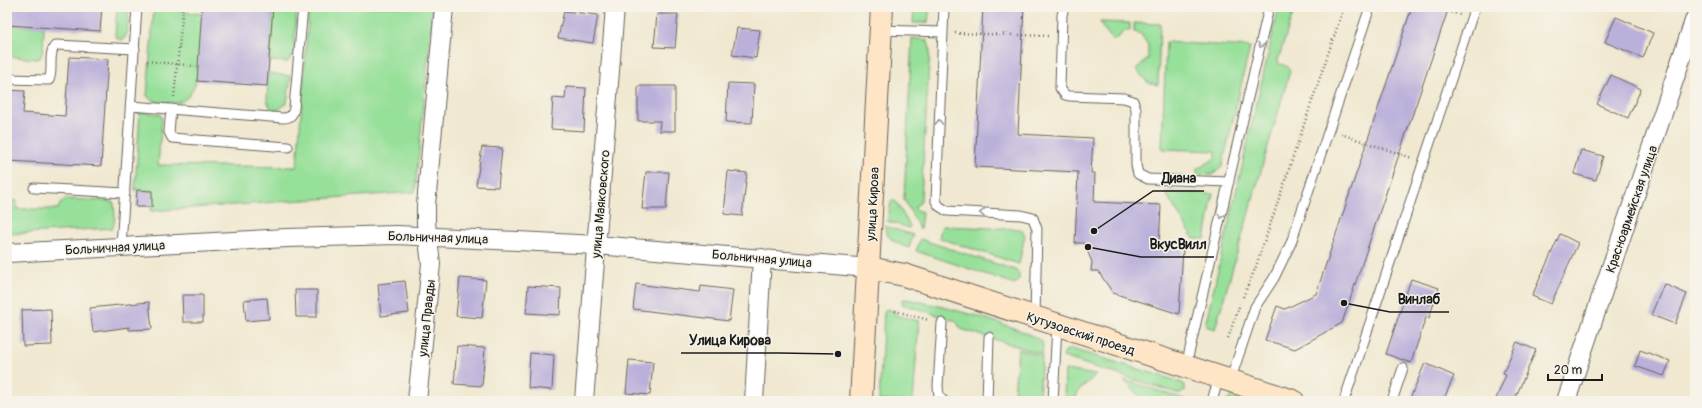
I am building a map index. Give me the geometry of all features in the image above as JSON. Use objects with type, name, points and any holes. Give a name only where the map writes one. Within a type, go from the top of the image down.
[{"type":"street","name":"улица Правды","points":[[417,400],[431,256],[426,205],[444,7]]},
{"type":"street","name":"улица Маяковского","points":[[584,401],[598,245],[615,7]]},
{"type":"street","name":"улица Кирова","points":[[861,401],[882,7]]},
{"type":"street","name":"Красноармейская улица","points":[[1566,401],[1695,18]]},
{"type":"street","name":"Больничная улица","points":[[7,253],[338,235],[428,236],[598,245],[869,268]]},
{"type":"street","points":[[754,401],[762,258]]},
{"type":"street","name":"Кутузовский проезд","points":[[869,268],[904,275],[1057,326],[1293,401]]},
{"type":"lane","points":[[121,246],[138,7]]},
{"type":"lane","points":[[132,106],[283,118],[290,117],[294,108],[304,7]]},
{"type":"lane","points":[[944,7],[936,201],[939,206],[947,211],[1021,214],[1032,218],[1037,229],[1035,318]]},
{"type":"lane","points":[[1064,7],[1061,36],[1060,88],[1065,95],[1074,97],[1124,98],[1132,101],[1136,105],[1136,166],[1140,177],[1148,179],[1229,182]]},
{"type":"lane","points":[[1186,367],[1269,7]]},
{"type":"lane","points":[[1212,401],[1225,379],[1255,307],[1277,274],[1291,243],[1370,7]]},
{"type":"lane","points":[[1344,401],[1475,7]]},
{"type":"lane","points":[[880,30],[943,32]]},
{"type":"lane","points":[[7,78],[49,80],[51,74],[52,50],[56,45],[135,49]]},
{"type":"lane","points":[[172,109],[169,132],[172,138],[288,147]]},
{"type":"lane","points":[[34,188],[125,193]]},
{"type":"lane","points":[[942,323],[938,386],[940,397],[944,401]]},
{"type":"lane","points":[[1053,401],[1057,326]]},
{"type":"lane","points":[[987,401],[989,337]]},
{"type":"lane","points":[[1392,401],[1403,368]]},
{"type":"path","points":[[172,109],[182,7]]},
{"type":"path","points":[[1228,338],[1240,304],[1256,269],[1344,7]]},
{"type":"path","points":[[1436,7],[1472,19]]},
{"type":"path","points":[[943,32],[1061,36]]},
{"type":"path","points":[[144,61],[195,66]]},
{"type":"path","points":[[1329,130],[1424,162]]},
{"type":"path","points":[[895,311],[942,323]]},
{"type":"green space","points":[[117,7],[129,7],[127,34],[123,40],[118,39],[115,35]]},
{"type":"green space","points":[[154,7],[182,7],[182,12],[202,14],[199,69],[190,94],[182,101],[170,103],[154,101],[147,96]]},
{"type":"green space","points":[[273,7],[297,7],[294,52],[288,62],[269,61]]},
{"type":"green space","points":[[309,7],[433,7],[415,192],[151,211],[152,191],[135,190],[140,112],[160,114],[162,118],[158,165],[297,167]]},
{"type":"green space","points":[[914,7],[930,7],[928,22],[913,23]]},
{"type":"green space","points":[[1279,7],[1295,7],[1278,60],[1278,63],[1288,67],[1290,71],[1215,329],[1205,326]]},
{"type":"green space","points":[[1100,22],[1130,23],[1130,31],[1125,31],[1114,41],[1102,27]]},
{"type":"green space","points":[[1134,23],[1160,24],[1158,85],[1147,82],[1136,69],[1148,59],[1148,45],[1140,33],[1134,32]]},
{"type":"green space","points":[[7,25],[44,27],[43,51],[40,58],[36,59],[7,56]]},
{"type":"green space","points":[[912,38],[927,40],[930,48],[921,199],[920,203],[915,206],[915,209],[922,212],[920,230],[904,199]]},
{"type":"green space","points":[[1166,42],[1250,47],[1222,167],[1212,175],[1197,174],[1197,169],[1216,158],[1216,151],[1162,149]]},
{"type":"green space","points":[[268,73],[291,76],[287,103],[278,110],[271,109],[267,100]]},
{"type":"green space","points":[[1165,192],[1213,194],[1205,239],[1194,239]]},
{"type":"green space","points":[[66,199],[109,201],[114,203],[115,217],[113,228],[7,234],[7,201],[17,201],[17,209],[58,209],[61,202]]},
{"type":"green space","points":[[893,200],[896,202],[910,226],[909,228],[887,221],[891,202]]},
{"type":"green space","points":[[885,226],[913,235],[909,248],[890,238],[887,234]]},
{"type":"green space","points":[[942,226],[1021,229],[1025,235],[1019,264],[939,238]]},
{"type":"green space","points":[[920,239],[1015,270],[1019,273],[1019,279],[1015,284],[916,251]]},
{"type":"green space","points":[[904,299],[955,310],[1021,331],[1036,338],[1043,344],[1042,354],[961,329],[956,321],[902,304],[902,300]]},
{"type":"green space","points":[[886,309],[895,311],[895,315],[919,321],[913,401],[879,401],[884,312]]},
{"type":"green space","points":[[1018,349],[1042,356],[1039,395],[1014,393]]},
{"type":"green space","points":[[1072,349],[1178,381],[1185,385],[1185,391],[1180,394],[1063,357],[1065,351]]},
{"type":"green space","points":[[1065,370],[1096,375],[1078,391],[1075,401],[1064,401]]},
{"type":"green space","points":[[1124,380],[1184,399],[1184,401],[1144,401]]},
{"type":"green space","points":[[1230,381],[1293,401],[1226,401],[1231,398]]},
{"type":"building","points":[[7,7],[102,7],[100,31],[7,25]]},
{"type":"building","points":[[202,7],[273,7],[267,86],[197,81]]},
{"type":"building","points":[[983,7],[1024,7],[1018,134],[1093,138],[1091,173],[1095,173],[1094,202],[1161,205],[1159,247],[1183,249],[1179,314],[1113,293],[1098,271],[1091,271],[1092,262],[1084,243],[1075,243],[1078,172],[975,167]]},
{"type":"building","points":[[1412,7],[1449,7],[1342,323],[1295,349],[1265,340],[1277,306],[1285,309],[1316,294]]},
{"type":"building","points":[[564,11],[598,15],[593,43],[558,38]]},
{"type":"building","points":[[657,14],[678,14],[675,48],[654,47]]},
{"type":"building","points":[[1616,17],[1653,33],[1643,58],[1605,42]]},
{"type":"building","points":[[737,28],[760,30],[756,58],[732,55]]},
{"type":"building","points":[[69,57],[108,59],[101,166],[7,161],[7,90],[25,91],[23,113],[65,116]]},
{"type":"building","points":[[1611,75],[1641,89],[1628,118],[1597,104]]},
{"type":"building","points":[[728,83],[754,84],[752,123],[726,122]]},
{"type":"building","points":[[638,86],[675,86],[675,131],[659,131],[660,121],[638,121]]},
{"type":"building","points":[[566,87],[586,88],[584,131],[551,129],[553,98],[565,99]]},
{"type":"building","points":[[482,147],[502,148],[498,187],[476,186]]},
{"type":"building","points":[[1581,150],[1603,156],[1596,180],[1574,174]]},
{"type":"building","points":[[728,171],[747,173],[742,216],[724,214]]},
{"type":"building","points":[[646,172],[669,172],[666,209],[642,209]]},
{"type":"building","points":[[137,190],[152,191],[152,207],[136,207]]},
{"type":"building","points":[[1560,234],[1578,243],[1551,304],[1532,296]]},
{"type":"building","points":[[460,278],[486,280],[482,318],[456,316]]},
{"type":"building","points":[[1411,279],[1439,288],[1429,318],[1426,317],[1411,363],[1386,354]]},
{"type":"building","points":[[405,281],[409,313],[381,316],[378,284]]},
{"type":"building","points":[[636,284],[700,292],[701,286],[733,290],[729,321],[633,309]]},
{"type":"building","points":[[1664,284],[1687,294],[1675,324],[1651,315]]},
{"type":"building","points":[[528,286],[561,288],[560,315],[526,313]]},
{"type":"building","points":[[295,290],[317,290],[317,317],[296,317]]},
{"type":"building","points":[[182,295],[203,295],[203,322],[183,322]]},
{"type":"building","points":[[267,298],[269,319],[246,321],[244,300]]},
{"type":"building","points":[[149,302],[152,329],[129,330],[129,327],[93,332],[90,308]]},
{"type":"building","points":[[51,309],[52,345],[23,346],[22,310]]},
{"type":"building","points":[[1517,342],[1536,350],[1514,401],[1495,401],[1506,375],[1503,373]]},
{"type":"building","points":[[457,346],[485,348],[482,386],[454,384]]},
{"type":"building","points":[[1640,350],[1670,361],[1664,376],[1635,366]]},
{"type":"building","points":[[530,353],[554,355],[552,390],[528,388]]},
{"type":"building","points":[[629,360],[653,362],[650,395],[626,393]]},
{"type":"building","points":[[1425,363],[1454,376],[1443,401],[1409,401]]},
{"type":"place","name":"Диана","points":[[1094,231]]},
{"type":"place","name":"ВкусВилл","points":[[1088,247]]},
{"type":"place","name":"Винлаб","points":[[1344,303]]},
{"type":"place","name":"Улица Кирова","points":[[838,354]]}]
